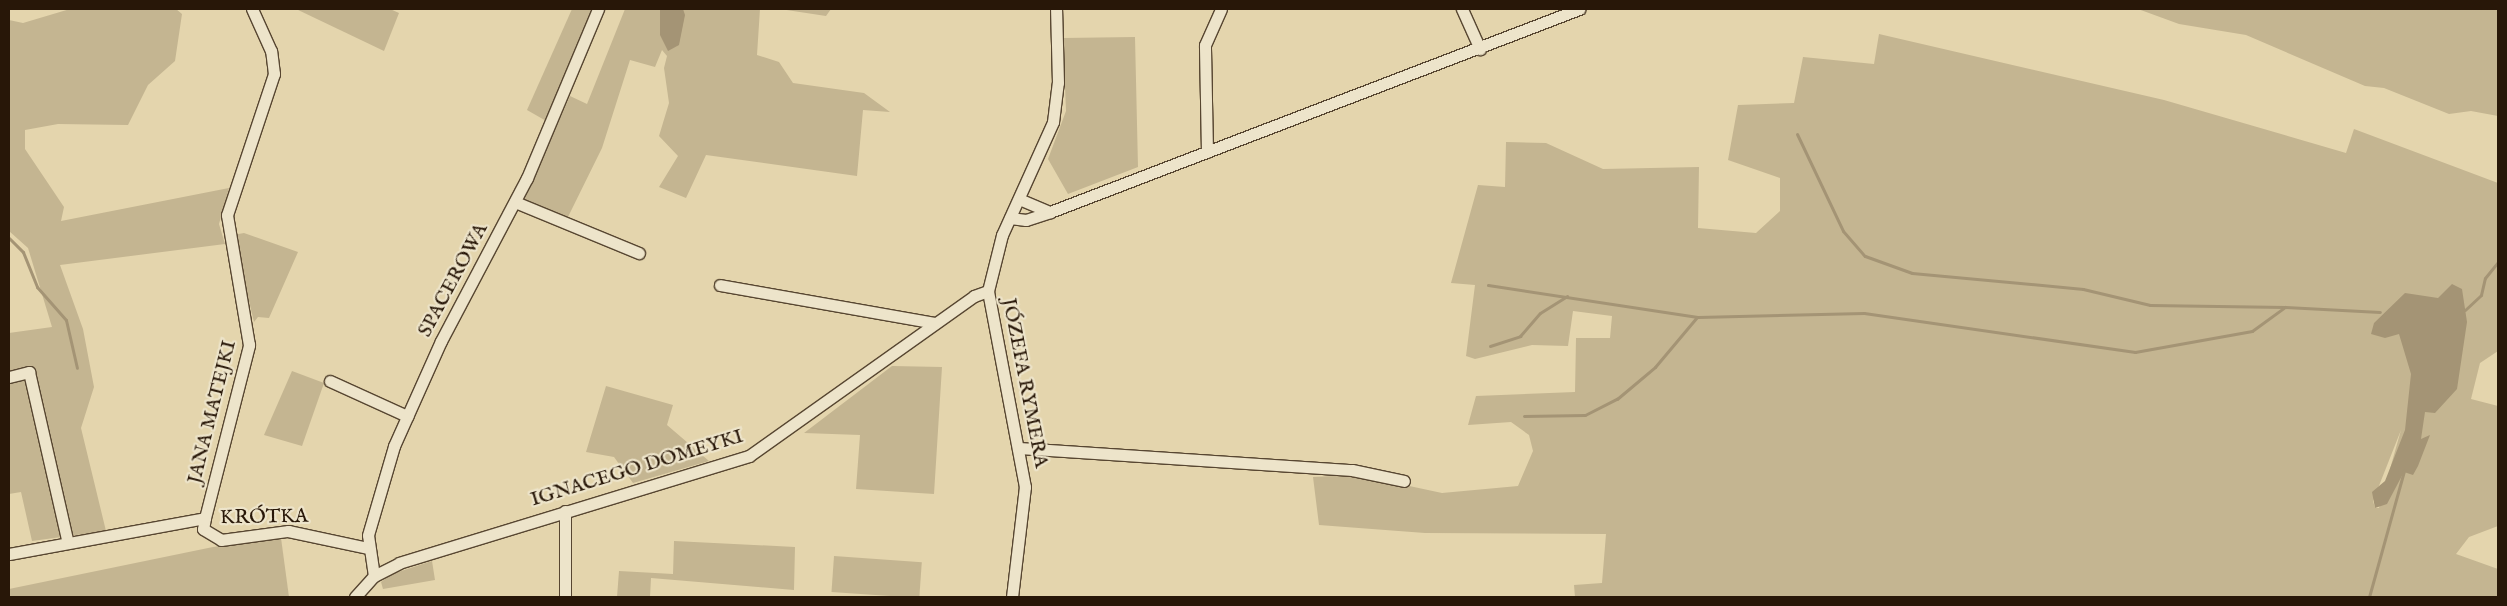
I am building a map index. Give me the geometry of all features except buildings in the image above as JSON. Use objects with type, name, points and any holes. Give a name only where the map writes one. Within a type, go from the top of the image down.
[{"type":"street","name":"JANA MATEJKI","points":[[205,518],[249,345],[227,215],[274,74],[271,51],[252,9]]},
{"type":"street","name":"SPACEROWA","points":[[374,576],[367,548],[372,515],[407,416],[515,202],[598,9]]},
{"type":"street","name":"JÓZEFA RYMERA","points":[[1012,597],[1025,487],[988,291],[997,248],[1041,155],[1057,104],[1056,9]]},
{"type":"street","points":[[1207,152],[1205,45],[1221,9]]},
{"type":"street","points":[[1462,9],[1480,49]]},
{"type":"street","points":[[1010,218],[1026,220],[1050,212],[1480,49],[1579,9]]},
{"type":"street","points":[[1019,199],[1050,212]]},
{"type":"street","points":[[515,202],[639,253]]},
{"type":"street","points":[[720,285],[934,323]]},
{"type":"street","name":"IGNACEGO DOMEYKI","points":[[355,597],[374,576],[399,563],[749,456],[934,323],[988,291]]},
{"type":"street","points":[[9,377],[29,372],[68,543]]},
{"type":"street","points":[[330,381],[407,416]]},
{"type":"street","points":[[1019,448],[1352,470],[1404,481]]},
{"type":"street","points":[[565,511],[566,597]]},
{"type":"street","points":[[9,554],[205,518]]},
{"type":"street","name":"KRÓTKA","points":[[205,518],[204,529],[221,540],[288,531],[367,548]]},
{"type":"shaded area","points":[[70,9],[176,9],[182,14],[175,61],[148,85],[128,125],[58,124],[25,130],[25,149],[64,207],[61,221],[229,188],[219,224],[225,244],[60,265],[83,329],[94,387],[81,428],[106,531],[32,541],[21,492],[9,494],[9,333],[52,327],[28,248],[9,231],[9,20],[23,23]]},
{"type":"shaded area","points":[[296,9],[390,9],[399,13],[384,51]]},
{"type":"shaded area","points":[[572,9],[594,9],[548,122],[527,110]]},
{"type":"shaded area","points":[[625,9],[760,9],[757,55],[779,62],[793,83],[864,93],[890,112],[863,110],[857,176],[706,155],[686,198],[659,187],[678,156],[659,136],[669,103],[664,68],[667,56],[662,50],[655,67],[630,60],[602,148],[566,221],[523,201],[570,96],[587,104]]},
{"type":"shaded area","points":[[660,9],[683,9],[685,15],[679,45],[668,51],[660,35]]},
{"type":"shaded area","points":[[780,9],[831,9],[826,16]]},
{"type":"shaded area","points":[[2138,9],[2498,9],[2498,116],[2471,111],[2449,114],[2384,88],[2365,86],[2246,35],[2179,24]]},
{"type":"shaded area","points":[[1879,34],[2164,100],[2346,153],[2354,129],[2498,183],[2498,351],[2480,363],[2471,399],[2498,406],[2498,526],[2469,537],[2456,554],[2498,569],[2498,597],[1575,597],[1574,585],[1602,583],[1606,534],[1425,533],[1319,525],[1313,477],[1358,475],[1442,493],[1518,486],[1533,451],[1529,435],[1511,422],[1468,425],[1476,396],[1575,392],[1576,338],[1610,338],[1612,316],[1573,311],[1568,346],[1532,345],[1475,359],[1466,356],[1475,285],[1451,283],[1478,185],[1505,187],[1506,142],[1546,143],[1603,169],[1699,167],[1698,228],[1756,233],[1780,211],[1780,178],[1728,160],[1738,105],[1794,103],[1803,57],[1874,64]],"holes":[[[2401,430],[2379,508],[2375,508],[2373,501]]]},
{"type":"shaded area","points":[[1135,37],[1138,167],[1068,194],[1048,159],[1066,111],[1063,38]]},
{"type":"shaded area","points":[[244,233],[298,252],[269,318],[258,317],[254,322],[233,235]]},
{"type":"shaded area","points":[[2452,284],[2462,289],[2467,322],[2457,389],[2435,413],[2425,412],[2421,439],[2430,435],[2418,466],[2413,475],[2404,472],[2387,504],[2375,508],[2372,492],[2385,481],[2405,430],[2411,374],[2399,334],[2385,338],[2371,334],[2374,323],[2405,293],[2438,298]]},
{"type":"shaded area","points":[[892,366],[942,367],[934,494],[856,489],[860,435],[804,433]]},
{"type":"shaded area","points":[[292,371],[324,383],[302,446],[264,435]]},
{"type":"shaded area","points":[[606,386],[673,405],[667,425],[709,461],[633,483],[614,457],[586,452]]},
{"type":"shaded area","points":[[281,538],[289,597],[9,597],[9,589],[213,547]]},
{"type":"shaded area","points":[[674,541],[795,547],[794,590],[651,578],[650,597],[617,597],[619,571],[673,574]]},
{"type":"shaded area","points":[[834,556],[922,562],[919,597],[831,592]]},
{"type":"shaded area","points":[[432,561],[435,580],[383,589],[381,582],[392,574]]},
{"type":"waterway","points":[[1797,134],[1843,231],[1865,256],[1912,273],[2083,289],[2150,305],[2285,307]]},
{"type":"waterway","points":[[9,238],[23,252],[37,287],[66,320],[77,368]]},
{"type":"waterway","points":[[2465,310],[2481,295],[2485,278],[2498,262]]},
{"type":"waterway","points":[[1488,285],[1698,317],[1864,313],[2135,352],[2252,331],[2285,307],[2380,312]]},
{"type":"waterway","points":[[1490,346],[1520,336],[1540,313],[1567,296]]},
{"type":"waterway","points":[[1524,416],[1585,415],[1617,399],[1655,367],[1697,317]]},
{"type":"waterway","points":[[2369,597],[2404,471]]}]
